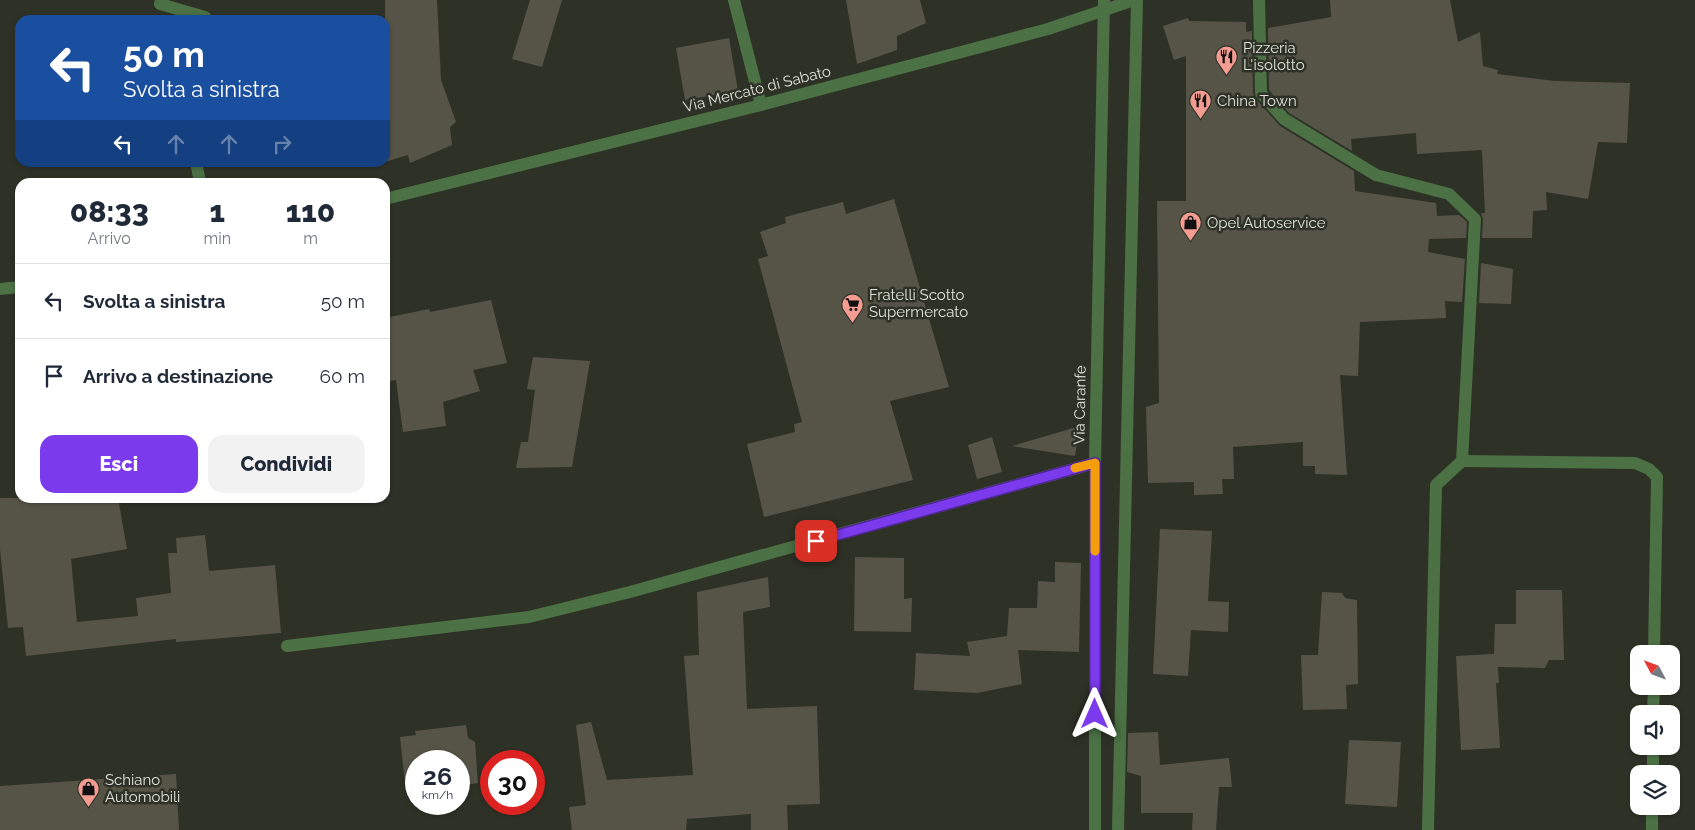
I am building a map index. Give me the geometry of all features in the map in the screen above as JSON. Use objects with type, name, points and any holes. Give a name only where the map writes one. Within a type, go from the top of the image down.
[{"type":"street","points":[[161,0],[160,4],[198,15]]},
{"type":"street","points":[[734,0],[761,105]]},
{"type":"street","points":[[1118,830],[1136,0]]},
{"type":"street","name":"Via Mercato di Sabato","points":[[390,198],[761,105],[1048,29],[1105,5],[1136,0]]},
{"type":"street","points":[[1259,0],[1261,93],[1284,118],[1376,175],[1449,194],[1475,219],[1462,461]]},
{"type":"street","name":"Via Caranfe","points":[[1095,830],[1095,463],[1105,5]]},
{"type":"street","points":[[0,289],[15,288]]},
{"type":"street","points":[[1428,830],[1436,485],[1462,461],[1635,463],[1649,469],[1657,477],[1654,645]]},
{"type":"street","points":[[287,646],[529,616],[630,592],[1095,463]]},
{"type":"street","points":[[1652,815],[1652,830]]},
{"type":"building","points":[[385,0],[437,0],[441,80],[456,122],[450,127],[452,145],[410,163],[408,155],[390,160],[390,15],[385,15]]},
{"type":"building","points":[[530,0],[562,0],[542,67],[512,59]]},
{"type":"building","points":[[846,0],[920,0],[926,23],[897,36],[897,50],[857,64]]},
{"type":"building","points":[[1330,0],[1450,0],[1458,42],[1480,32],[1483,66],[1498,70],[1497,74],[1555,81],[1630,83],[1627,143],[1598,142],[1588,199],[1546,192],[1547,210],[1533,211],[1532,238],[1482,238],[1483,219],[1481,213],[1485,213],[1482,150],[1417,154],[1416,133],[1351,139],[1352,151],[1289,113],[1269,90],[1268,28],[1331,17]]},
{"type":"building","points":[[1188,18],[1189,21],[1246,22],[1246,32],[1252,31],[1253,93],[1255,98],[1280,126],[1354,171],[1355,191],[1436,203],[1437,216],[1459,215],[1467,222],[1466,238],[1429,239],[1428,252],[1465,259],[1462,302],[1445,301],[1446,318],[1360,322],[1358,376],[1340,375],[1347,475],[1315,474],[1315,466],[1303,466],[1303,442],[1233,447],[1234,479],[1222,479],[1223,494],[1194,495],[1194,482],[1148,483],[1146,407],[1159,403],[1157,201],[1186,201],[1186,56],[1174,60],[1163,26]]},
{"type":"building","points":[[729,38],[738,91],[685,100],[676,48]]},
{"type":"building","name":"Fratelli Scotto Supermercato","points":[[894,199],[949,387],[890,401],[913,480],[764,517],[747,444],[795,432],[794,424],[802,422],[758,259],[768,256],[760,232],[786,223],[785,217],[843,202],[846,214]]},
{"type":"building","points":[[1481,263],[1513,269],[1511,304],[1479,303]]},
{"type":"building","points":[[491,300],[507,363],[473,370],[480,391],[443,402],[446,426],[403,432],[396,380],[390,381],[390,317],[429,309],[430,312]]},
{"type":"building","points":[[533,357],[590,361],[572,467],[516,468],[521,442],[528,442],[535,390],[527,389]]},
{"type":"building","points":[[1080,426],[1075,456],[1012,446]]},
{"type":"building","points":[[992,437],[1002,472],[977,479],[968,445]]},
{"type":"building","points":[[0,498],[15,498],[15,503],[119,503],[127,549],[71,559],[77,622],[138,616],[136,598],[171,593],[168,553],[177,553],[176,538],[205,535],[209,571],[275,565],[281,633],[176,642],[176,639],[26,656],[23,627],[8,628],[0,549]]},
{"type":"building","points":[[1160,529],[1212,531],[1208,601],[1229,602],[1228,632],[1191,630],[1188,676],[1153,674]]},
{"type":"building","points":[[855,557],[904,558],[904,599],[912,598],[911,632],[854,631]]},
{"type":"building","points":[[1055,562],[1081,563],[1079,652],[1018,650],[1022,684],[977,693],[914,690],[916,653],[970,656],[967,642],[1007,636],[1009,608],[1037,608],[1038,581],[1055,582]]},
{"type":"building","points":[[768,577],[770,607],[743,612],[747,709],[817,706],[820,804],[787,805],[788,830],[751,830],[751,814],[687,819],[686,830],[572,830],[569,807],[586,805],[576,725],[591,722],[607,780],[693,775],[684,656],[699,655],[697,592]]},
{"type":"building","points":[[1516,590],[1562,590],[1564,660],[1549,660],[1545,668],[1498,667],[1499,683],[1496,683],[1500,748],[1461,750],[1456,656],[1494,654],[1495,624],[1516,624]]},
{"type":"building","points":[[1322,592],[1342,593],[1345,598],[1357,600],[1358,684],[1346,685],[1347,709],[1303,710],[1301,655],[1318,655]]},
{"type":"building","points":[[466,725],[468,738],[475,742],[478,783],[470,784],[470,750],[405,750],[405,784],[400,737],[416,735],[415,731]]},
{"type":"building","points":[[1158,732],[1160,765],[1229,758],[1232,787],[1219,787],[1216,830],[1192,830],[1193,813],[1141,813],[1141,776],[1127,772],[1128,733]]},
{"type":"building","points":[[1349,740],[1401,742],[1397,807],[1345,804]]},
{"type":"building","name":"Schiano Automobili","points":[[176,774],[179,830],[0,830],[0,786]]},
{"type":"slow traffic","points":[[1075,468],[1095,463],[1095,551]]},
{"type":"place","name":"Pizzeria L'isolotto","points":[[1227,76]]},
{"type":"place","name":"China Town","points":[[1201,120]]},
{"type":"place","name":"Opel Autoservice","points":[[1191,242]]},
{"type":"place","name":"Fratelli Scotto Supermercato","points":[[853,323]]},
{"type":"place","name":"Schiano Automobili","points":[[89,808]]},
{"type":"route","points":[[816,541],[1095,463],[1095,714]]}]
